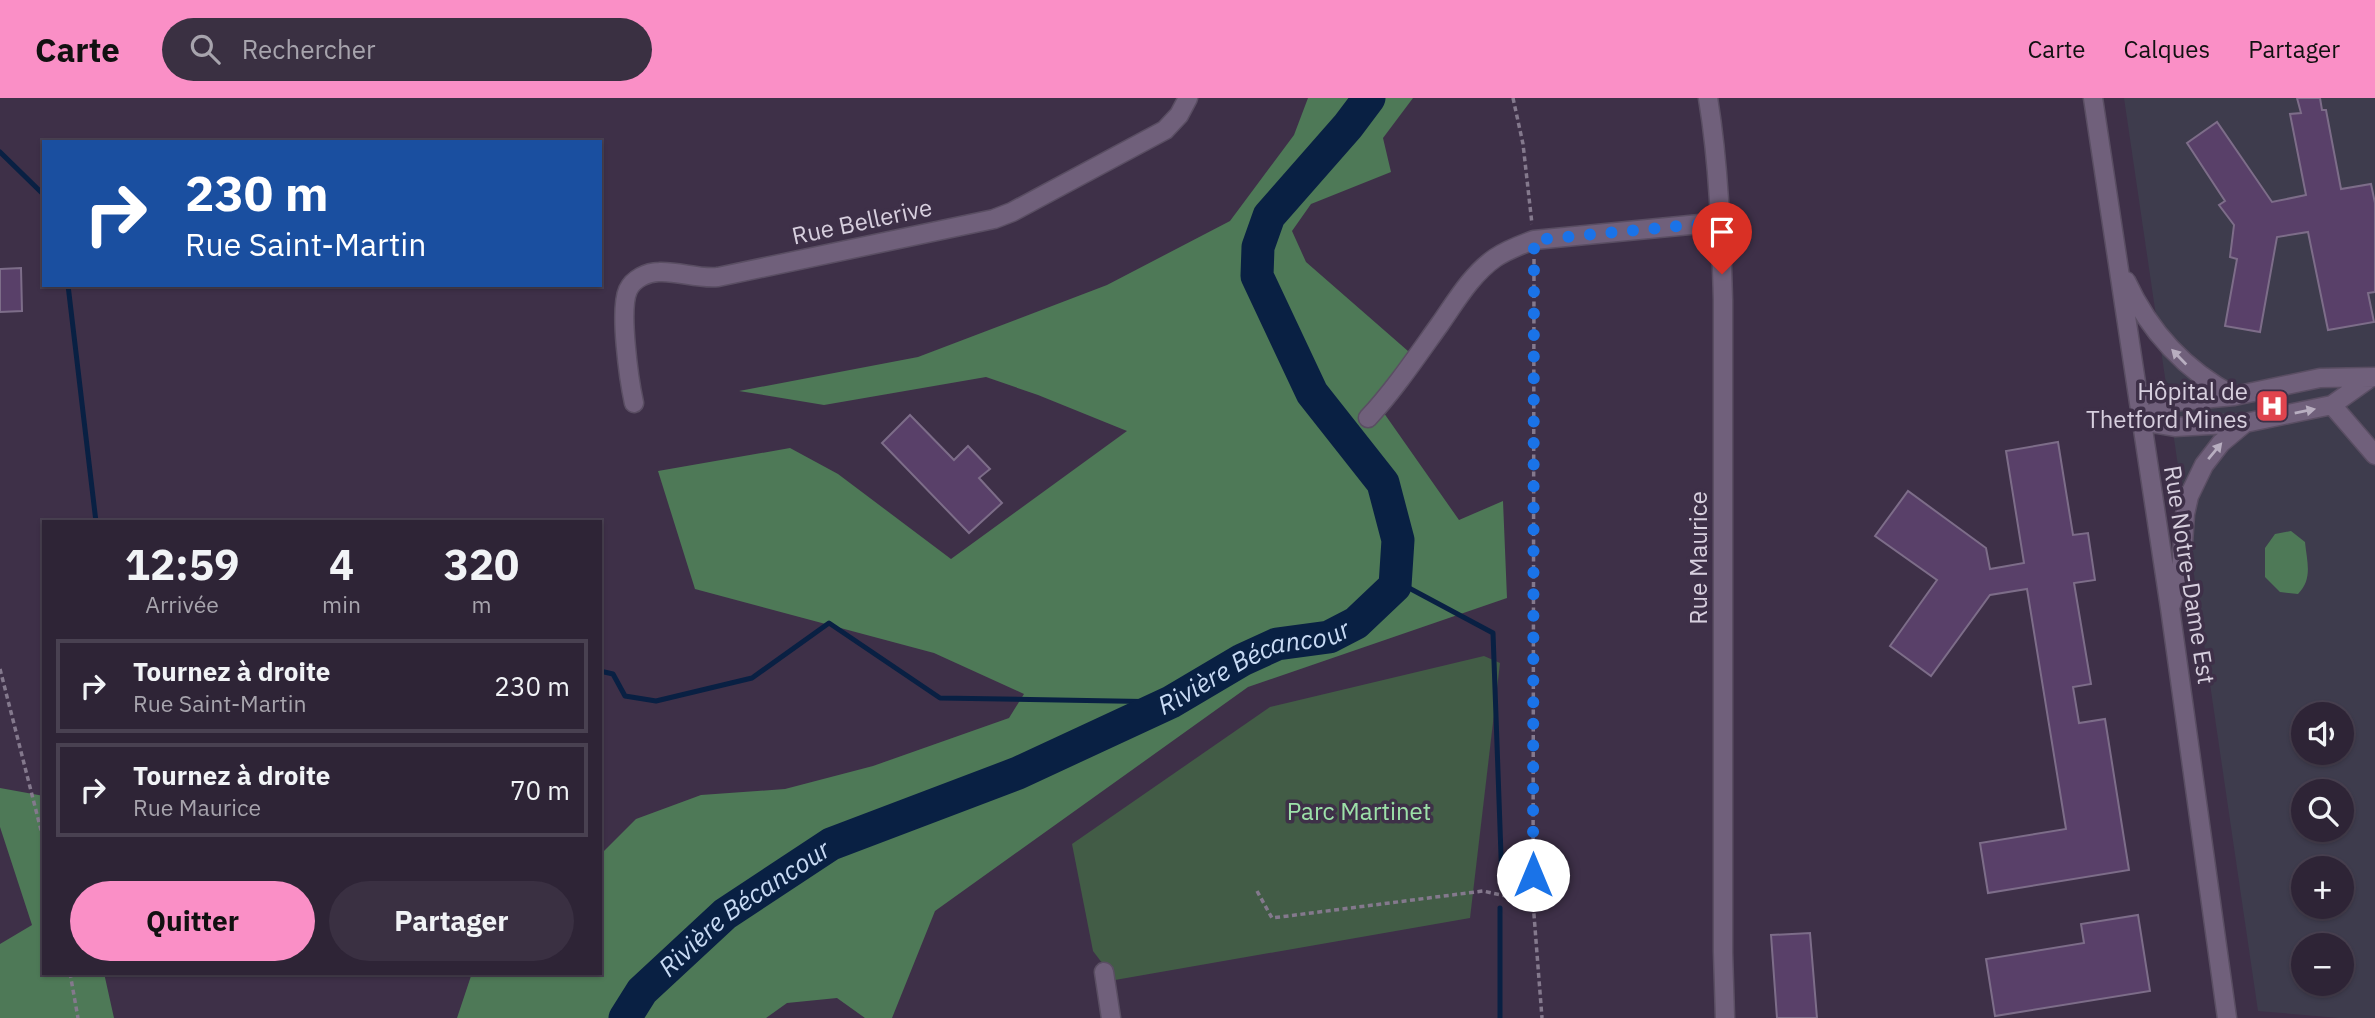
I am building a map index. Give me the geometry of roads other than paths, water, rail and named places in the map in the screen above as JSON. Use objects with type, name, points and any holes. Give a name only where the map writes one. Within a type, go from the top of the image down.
[{"type":"street","name":"Rue Bellerive","points":[[634,403],[628,370],[625,303],[628,290],[636,280],[659,272],[703,278],[718,277],[994,219],[1012,212],[1165,130],[1179,115],[1188,98]]},
{"type":"street","name":"Rue Maurice","points":[[1708,98],[1715,139],[1721,222],[1725,1018]]},
{"type":"street","name":"Rue Notre-Dame Est","points":[[2093,98],[2170,608],[2227,1018]]},
{"type":"street","points":[[1368,418],[1479,273],[1493,259],[1510,249],[1534,240],[1721,222]]},
{"type":"street","points":[[2117,262],[2135,302],[2179,358],[2207,381],[2234,396]]},
{"type":"street","points":[[2140,421],[2170,402],[2234,396],[2320,379],[2372,378]]},
{"type":"street","points":[[2140,421],[2175,428],[2245,423],[2332,405],[2372,378]]},
{"type":"street","points":[[2332,405],[2375,455]]},
{"type":"street","points":[[2170,608],[2181,572],[2189,496],[2204,465],[2221,443],[2245,423]]},
{"type":"street","points":[[1104,972],[1111,1018]]},
{"type":"waterway","name":"Rivière Bécancour","points":[[625,1018],[642,991],[725,914],[831,844],[1018,773],[1171,702],[1242,660],[1277,644],[1329,637],[1356,623],[1395,586],[1398,540],[1383,483],[1312,393],[1257,276],[1258,247],[1269,216],[1369,98]]},
{"type":"waterway","points":[[0,152],[42,193]]},
{"type":"waterway","points":[[68,287],[96,520]]},
{"type":"waterway","points":[[1395,586],[1409,588],[1493,633],[1502,883]]},
{"type":"waterway","points":[[602,671],[613,674],[625,696],[656,701],[752,678],[829,623],[940,698],[1171,702]]},
{"type":"waterway","points":[[1500,908],[1500,1018]]},
{"type":"place","name":"Hôpital de Thetford Mines","points":[[2272,406]]},
{"type":"park label","name":"Parc Martinet","points":[[1359,812]]}]
